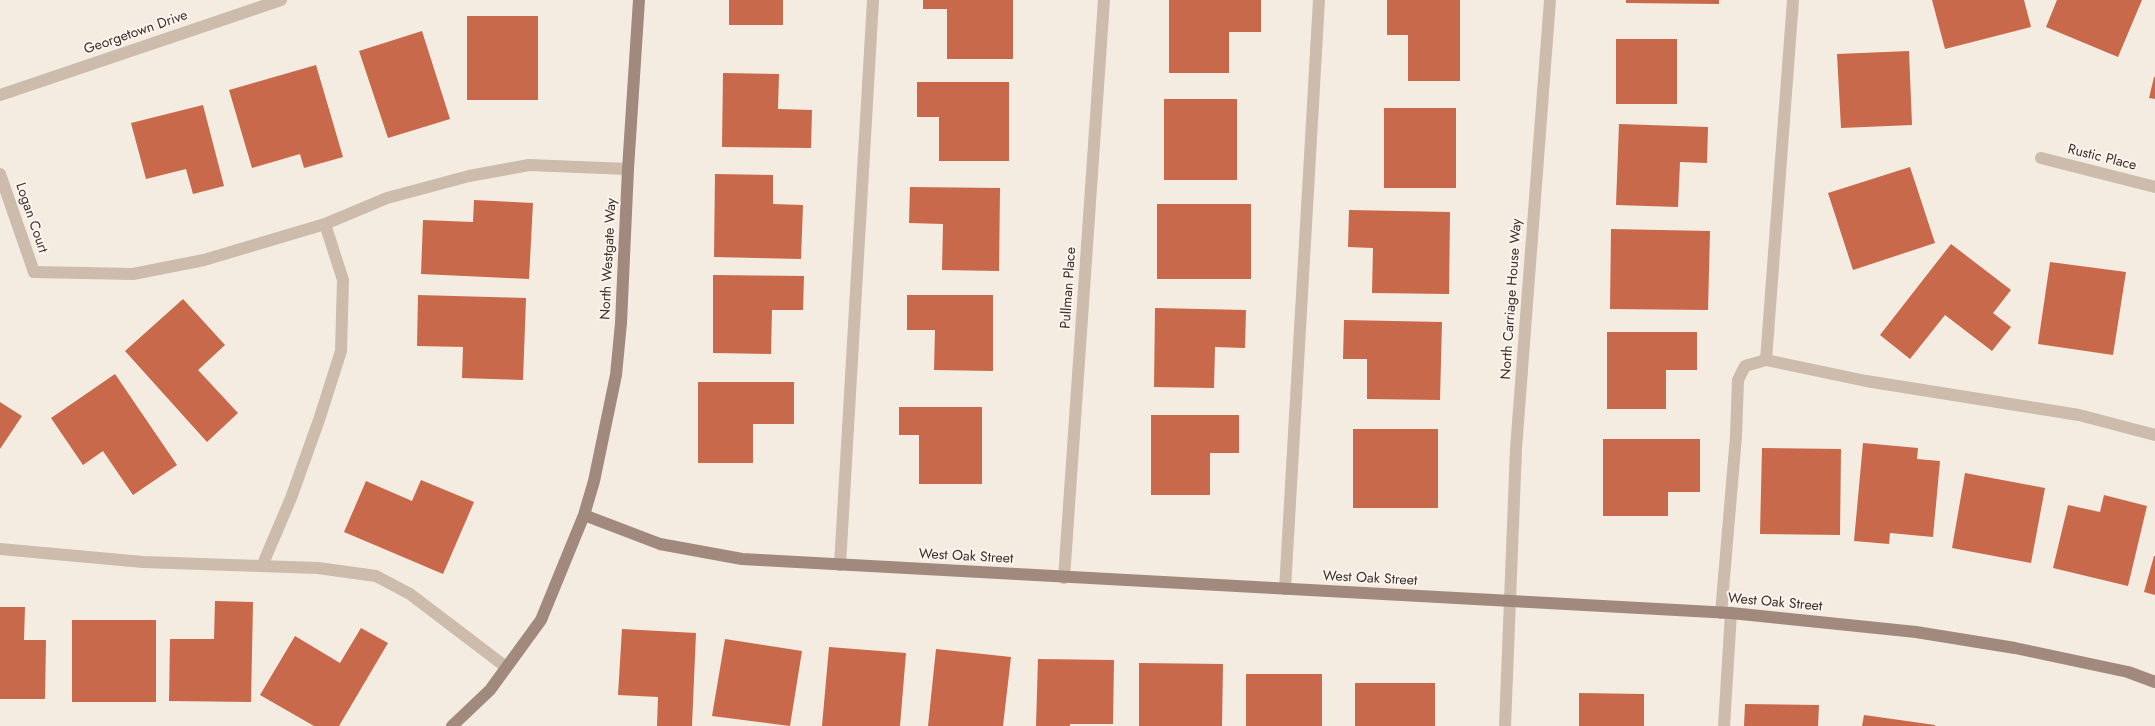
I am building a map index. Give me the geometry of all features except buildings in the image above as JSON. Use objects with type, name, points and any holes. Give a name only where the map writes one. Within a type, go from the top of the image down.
[{"type":"street","name":"Georgetown Drive","points":[[0,95],[281,0]]},
{"type":"street","name":"North Westgate Way","points":[[454,725],[490,690],[541,620],[584,515],[606,428],[616,375],[621,322],[628,169],[639,0]]},
{"type":"street","points":[[840,565],[873,0]]},
{"type":"street","name":"Pullman Place","points":[[1064,578],[1104,0]]},
{"type":"street","points":[[1285,589],[1319,0]]},
{"type":"street","name":"North Carriage House Way","points":[[1506,726],[1516,449],[1550,0]]},
{"type":"street","points":[[1766,360],[1793,0]]},
{"type":"street","name":"Rustic Place","points":[[2041,158],[2155,187]]},
{"type":"street","points":[[262,566],[316,429],[341,351],[343,280],[325,224],[387,198],[468,176],[529,165],[628,169]]},
{"type":"street","name":"Logan Court","points":[[0,174],[34,272],[134,274],[204,260],[325,224]]},
{"type":"street","points":[[1724,726],[1726,613],[1738,380],[1745,366],[1766,360],[1866,381],[2079,415],[2155,435]]},
{"type":"street","name":"West Oak Street","points":[[584,515],[660,544],[742,558],[1064,578],[1726,613],[1934,634],[2015,648],[2128,672],[2155,682]]},
{"type":"street","points":[[0,549],[143,562],[318,568],[376,576],[410,594],[506,667]]}]
